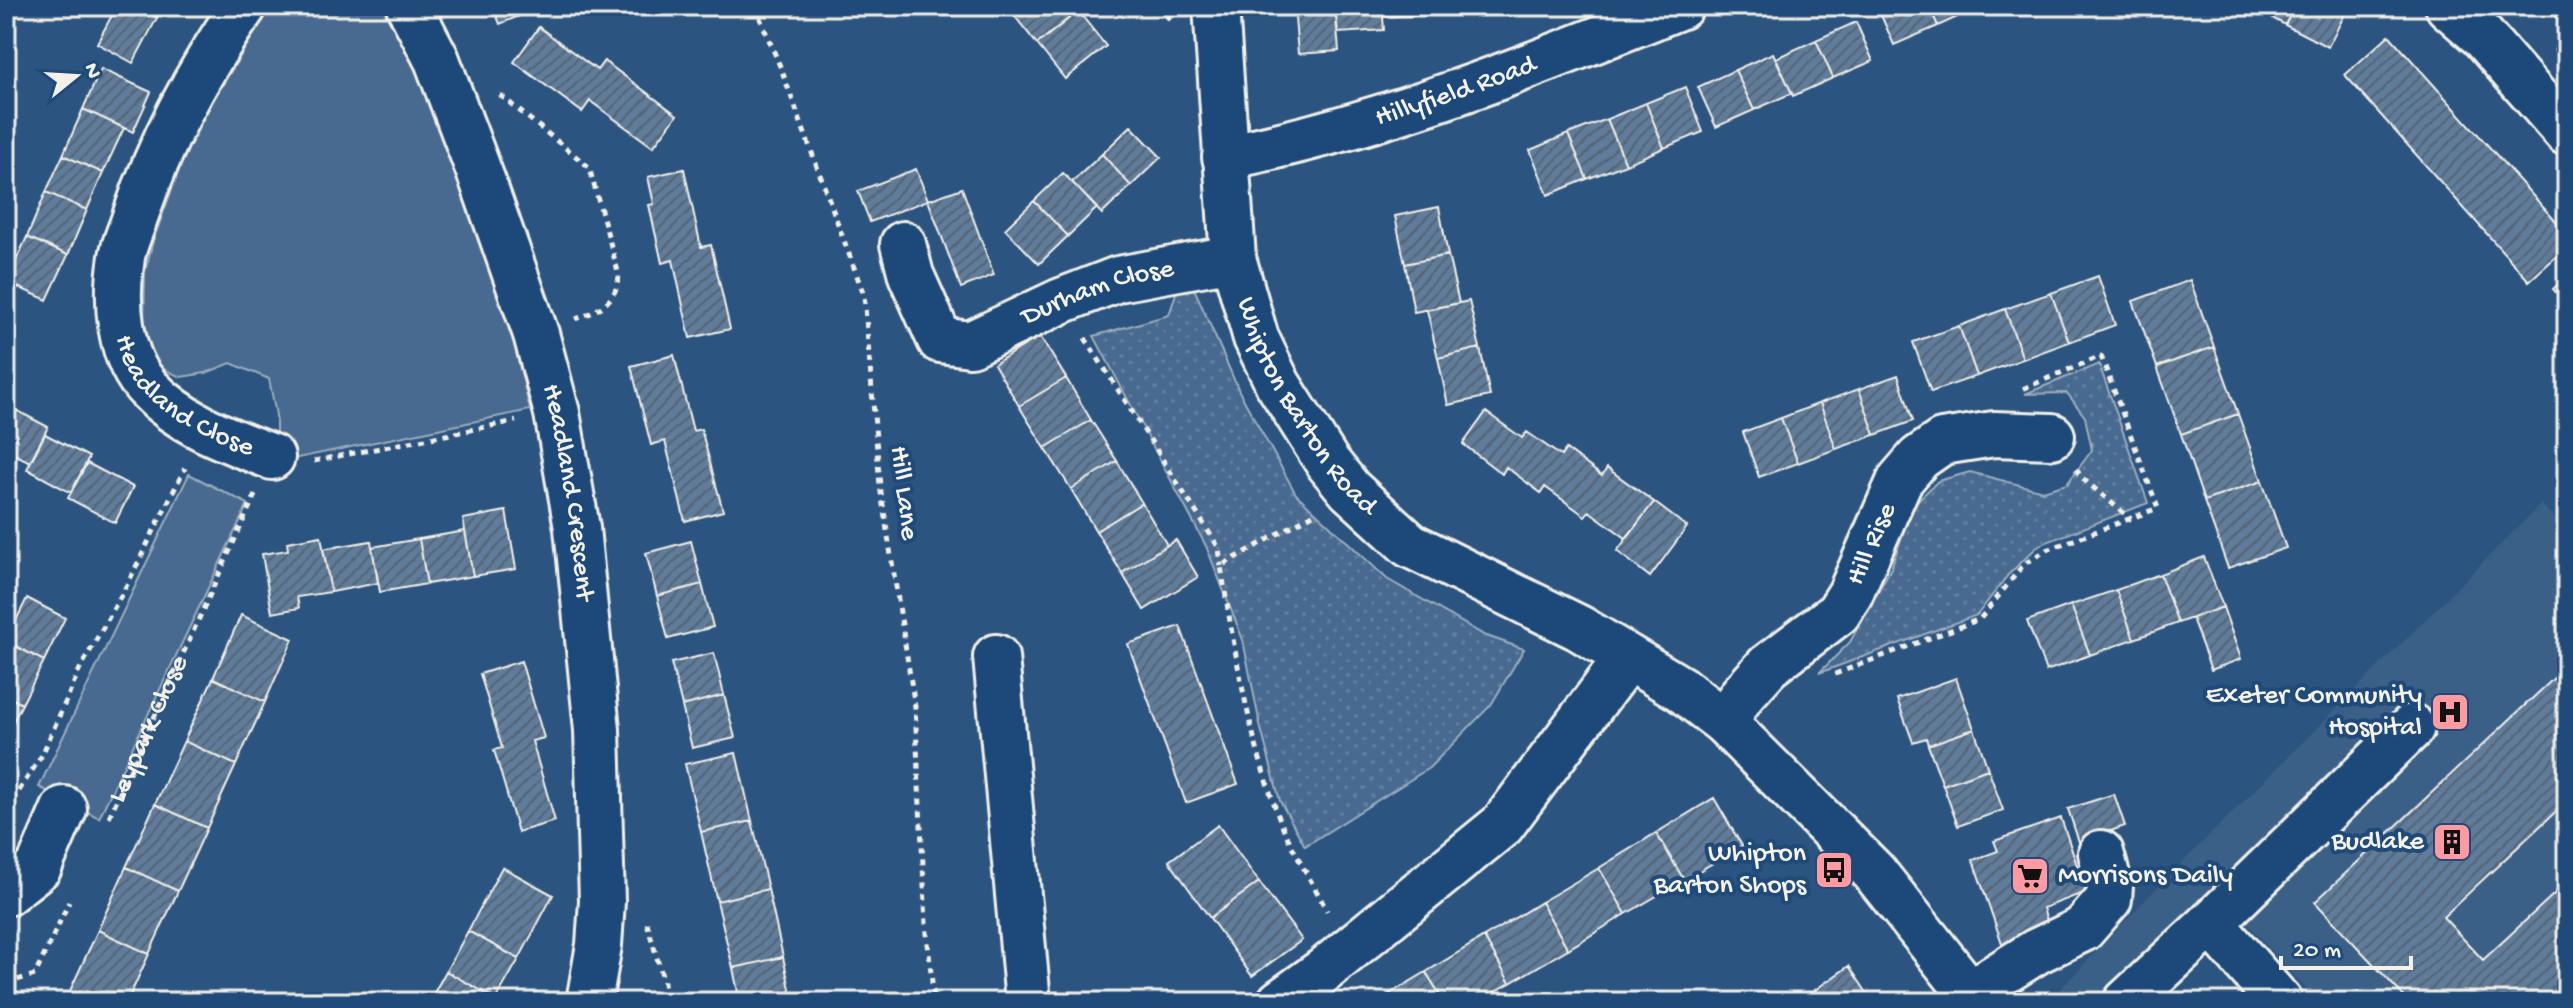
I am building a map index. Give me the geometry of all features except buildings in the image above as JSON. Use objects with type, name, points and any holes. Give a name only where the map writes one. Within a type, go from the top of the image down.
[{"type":"street","name":"Headland Close","points":[[244,6],[220,40],[152,167],[122,256],[120,293],[123,340],[134,367],[150,390],[202,430],[272,457]]},
{"type":"street","name":"Headland Crescent","points":[[409,6],[437,60],[536,334],[557,413],[577,528],[597,730],[602,901],[599,945],[589,1002]]},
{"type":"street","name":"Whipton Barton Road","points":[[1216,6],[1233,258],[1256,338],[1278,384],[1328,463],[1350,490],[1410,545],[1579,628],[1681,689],[1724,722],[1874,872],[1973,997]]},
{"type":"street","name":"Hillyfield Road","points":[[1225,157],[1397,114],[1514,73],[1681,6]]},
{"type":"street","points":[[2448,6],[2482,36],[2567,133]]},
{"type":"street","name":"Durham Close","points":[[903,244],[911,275],[940,340],[970,344],[1061,301],[1118,279],[1233,258]]},
{"type":"street","name":"Hill Rise","points":[[1724,722],[1742,695],[1768,666],[1838,613],[1850,594],[1900,480],[1919,458],[1942,442],[1994,434],[2052,436]]},
{"type":"street","points":[[996,657],[1028,1002]]},
{"type":"street","points":[[1280,1002],[1348,951],[1502,825],[1627,658]]},
{"type":"street","points":[[2126,1002],[2412,727]]},
{"type":"street","name":"Leypark Close","points":[[6,893],[39,867],[64,809]]},
{"type":"street","points":[[1973,997],[2037,951],[2083,929],[2109,899],[2110,886],[2101,853]]},
{"type":"street","points":[[2211,923],[2280,1002]]},
{"type":"path","name":"Hill Lane","points":[[755,6],[864,295],[880,486],[915,707],[926,924],[934,1002]]},
{"type":"path","points":[[437,60],[477,77],[589,167],[619,275],[618,288],[610,302],[599,310],[536,334]]},
{"type":"path","points":[[1061,301],[1219,548],[1233,647],[1278,814],[1348,951]]},
{"type":"path","points":[[1768,666],[1807,684],[1980,619],[2024,564],[2047,550],[2158,508],[2101,356],[2017,391]]},
{"type":"path","name":"Headland Close","points":[[272,457],[291,466],[557,413]]},
{"type":"path","points":[[6,811],[42,755],[80,669],[129,581],[202,430]]},
{"type":"path","points":[[2052,436],[2082,478],[2131,519]]},
{"type":"path","name":"Leypark Close","points":[[108,821],[272,457]]},
{"type":"path","points":[[1221,566],[1326,507]]},
{"type":"path","points":[[6,983],[35,975],[75,891]]},
{"type":"shaded area","points":[[271,6],[397,6],[488,231],[530,410],[293,459],[276,443],[276,415],[269,379],[231,363],[206,373],[181,377],[163,369],[147,348],[144,327],[145,272],[153,241],[192,135]]},
{"type":"shaded area","points":[[1186,270],[1240,393],[1296,494],[1387,579],[1484,635],[1524,649],[1491,705],[1429,768],[1305,846],[1280,801],[1260,725],[1243,640],[1206,546],[1094,336],[1169,315]]},
{"type":"shaded area","points":[[2099,364],[2148,503],[2039,545],[2008,575],[1977,615],[1819,673],[1850,642],[1891,568],[1913,505],[1938,481],[1970,472],[2043,491],[2067,484],[2092,450],[2085,417],[2067,393],[2025,394]]},
{"type":"shaded area","points":[[189,474],[248,504],[99,818],[39,787]]},
{"type":"shaded area","name":"Exeter Community Hospital","points":[[2541,504],[2567,532],[2567,1002],[2318,1002],[2247,923],[2159,1002],[2048,1002],[2154,891]]},
{"type":"place","name":"Exeter Community Hospital","points":[[2450,712]]},
{"type":"place","name":"Budlake","points":[[2452,842]]},
{"type":"place","name":"Whipton Barton Shops","points":[[1834,870]]},
{"type":"place","name":"Morrisons Daily","points":[[2030,876]]}]
